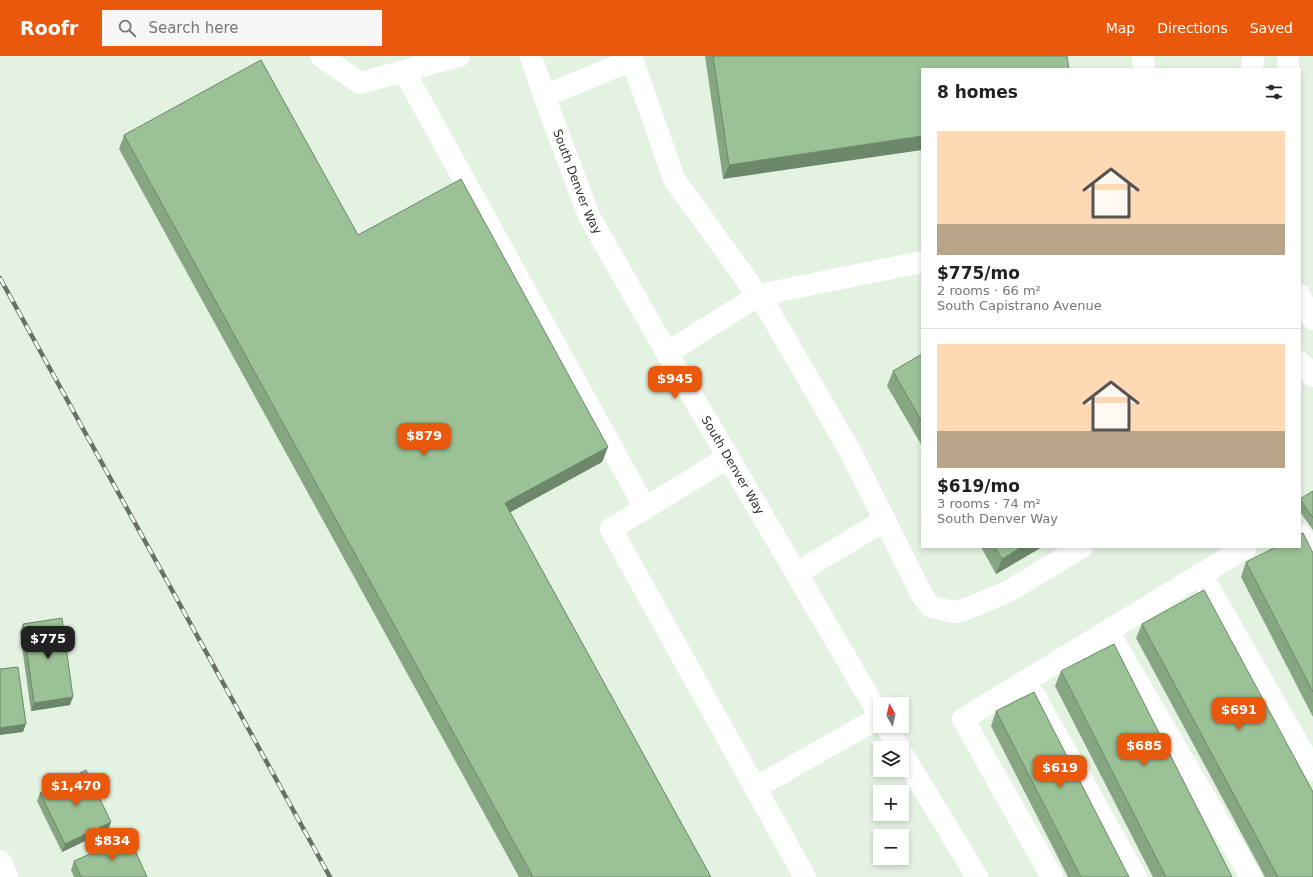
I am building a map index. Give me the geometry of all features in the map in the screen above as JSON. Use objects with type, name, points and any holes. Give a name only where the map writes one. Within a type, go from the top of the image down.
[{"type":"street","points":[[321,56],[360,83],[404,71],[435,59],[459,56]]},
{"type":"street","name":"South Denver Way","points":[[530,56],[589,216],[667,353],[873,704]]},
{"type":"street","points":[[1143,56],[1144,68]]},
{"type":"street","points":[[1252,68],[1253,56]]},
{"type":"street","points":[[1288,56],[1288,68]]},
{"type":"street","points":[[544,96],[632,58],[674,179],[770,311],[850,451],[922,597],[931,607],[954,612],[969,608],[1009,592],[1080,548]]},
{"type":"street","points":[[404,71],[645,508]]},
{"type":"street","points":[[667,353],[759,296],[921,262]]},
{"type":"street","points":[[1301,298],[1313,319]]},
{"type":"street","points":[[1301,363],[1313,376]]},
{"type":"street","points":[[729,457],[611,529],[805,877]]},
{"type":"street","points":[[796,573],[885,520]]},
{"type":"street","points":[[1301,536],[1313,550]]},
{"type":"street","points":[[1052,877],[963,719],[1244,548]]},
{"type":"street","points":[[1201,574],[1313,770]]},
{"type":"street","points":[[1108,631],[1251,877]]},
{"type":"street","points":[[1026,680],[1136,877]]},
{"type":"street","points":[[755,788],[873,720]]},
{"type":"street","points":[[909,765],[976,877]]},
{"type":"street","points":[[0,861],[7,877]]},
{"type":"building","points":[[713,56],[1067,56],[1069,68],[921,68],[921,136],[729,165]]},
{"type":"building","points":[[261,60],[358,235],[461,179],[608,447],[505,503],[711,877],[533,877],[124,135]]},
{"type":"building","points":[[921,355],[921,420],[893,371]]},
{"type":"building","points":[[1313,491],[1313,518],[1301,500],[1301,498]]},
{"type":"building","points":[[1303,533],[1313,553],[1313,692],[1246,562],[1274,548],[1301,548],[1301,534]]},
{"type":"building","points":[[996,548],[1020,548],[1002,559]]},
{"type":"building","points":[[1204,590],[1313,792],[1313,877],[1278,877],[1142,624]]},
{"type":"building","points":[[62,618],[73,697],[34,703],[23,624]]},
{"type":"building","points":[[1114,644],[1232,877],[1166,877],[1061,671]]},
{"type":"building","points":[[18,667],[26,724],[0,728],[0,669]]},
{"type":"building","points":[[1034,692],[1129,877],[1081,877],[996,711]]},
{"type":"building","points":[[86,770],[111,822],[65,844],[40,793]]},
{"type":"building","points":[[129,837],[147,877],[81,877],[74,861]]},
{"type":"railway","points":[[0,278],[330,877]]}]
